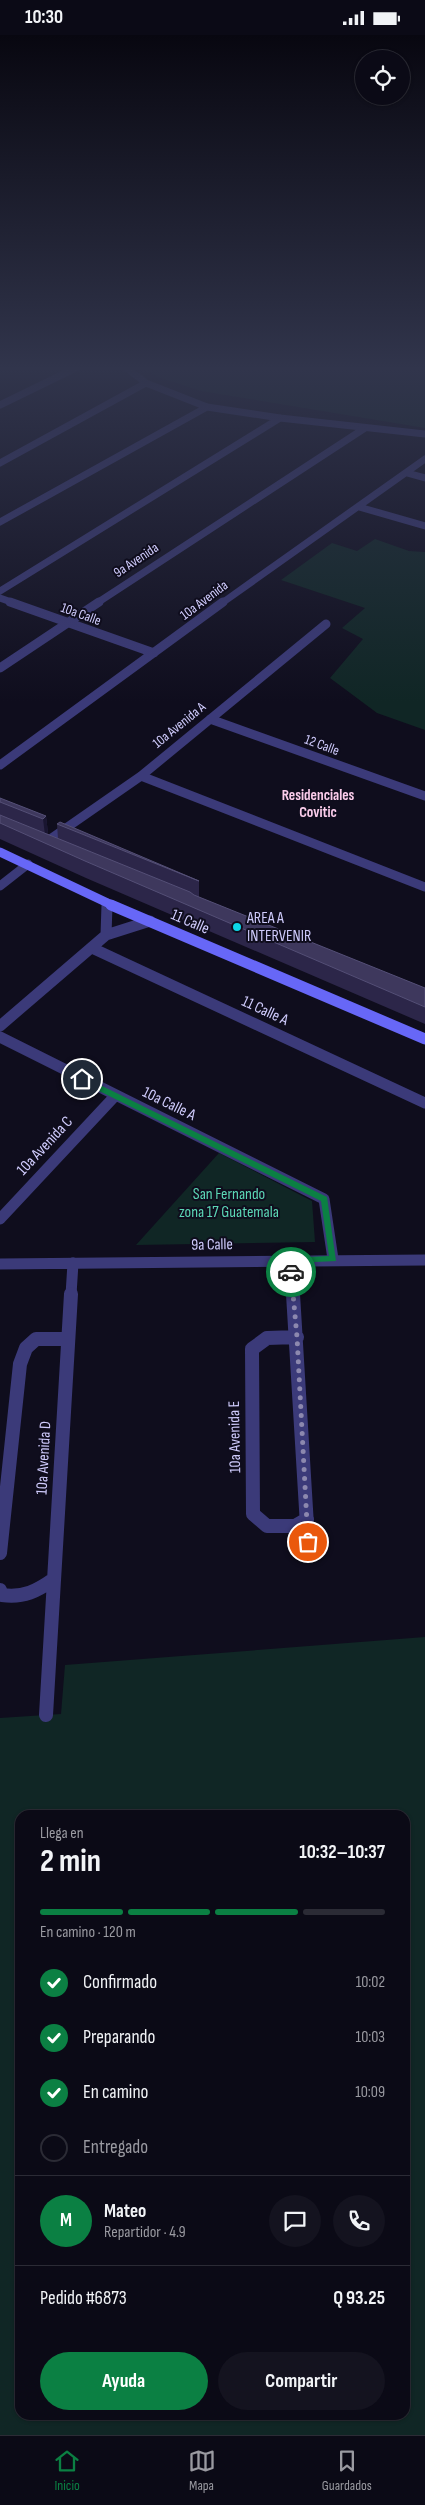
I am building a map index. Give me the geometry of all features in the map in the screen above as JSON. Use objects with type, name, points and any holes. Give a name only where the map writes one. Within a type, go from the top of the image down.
[{"type":"street","points":[[0,522],[79,478]]},
{"type":"street","points":[[0,591],[183,478]]},
{"type":"street","name":"9a Avenida","points":[[0,667],[287,478]]},
{"type":"street","name":"10a Avenida","points":[[0,765],[264,572],[400,478]]},
{"type":"street","points":[[359,507],[425,526]]},
{"type":"street","name":"10a Calle","points":[[0,598],[68,624],[154,653]]},
{"type":"street","name":"10a Avenida A","points":[[46,842],[141,776],[326,624]]},
{"type":"street","name":"12 Calle","points":[[210,719],[425,796]]},
{"type":"street","points":[[141,776],[425,887]]},
{"type":"street","name":"11 Calle","points":[[0,852],[107,903],[425,1039]]},
{"type":"street","points":[[0,886],[28,864]]},
{"type":"street","points":[[106,935],[107,903]]},
{"type":"street","points":[[0,1026],[106,935],[150,921]]},
{"type":"street","name":"11 Calle A","points":[[92,948],[425,1103]]},
{"type":"street","name":"10a Calle A","points":[[0,1037],[324,1199],[333,1259]]},
{"type":"street","name":"10a Avenida C","points":[[0,1219],[115,1096]]},
{"type":"street","name":"9a Calle","points":[[0,1264],[333,1259],[425,1260]]},
{"type":"street","points":[[290,1260],[297,1337],[308,1542]]},
{"type":"street","name":"10a Avenida D","points":[[46,1715],[73,1263]]},
{"type":"street","name":"10a Avenida E","points":[[297,1337],[272,1335],[259,1340],[252,1349],[253,1514],[267,1526],[295,1526],[307,1519]]},
{"type":"street","name":"10a Avenida D","points":[[0,1553],[20,1364],[26,1348],[36,1339],[68,1339]]},
{"type":"street","points":[[0,1590],[2,1595],[29,1596],[54,1579]]},
{"type":"green space","points":[[375,539],[409,551],[425,552],[425,730],[377,713],[330,678],[363,639],[342,628],[365,608],[281,580],[332,543],[357,551]]},
{"type":"green space","name":"San Fernando zona 17 Guatemala","points":[[219,1153],[312,1201],[315,1242],[136,1245]]},
{"type":"green space","points":[[425,1637],[425,2435],[0,2435],[0,1718],[61,1714],[65,1665]]},
{"type":"building","points":[[0,798],[46,816],[43,819],[0,802]]},
{"type":"building","points":[[0,815],[425,988],[425,1007],[0,823]]},
{"type":"building","points":[[60,822],[199,881],[57,824]]},
{"type":"way so far","points":[[291,1272],[297,1337],[308,1542]]},
{"type":"place","name":"AREA A INTERVENIR","points":[[237,927]]},
{"type":"district","name":"Residenciales Covitic","points":[[318,804]]},
{"type":"route","points":[[82,1079],[324,1199],[333,1259],[290,1260],[291,1272]]}]
